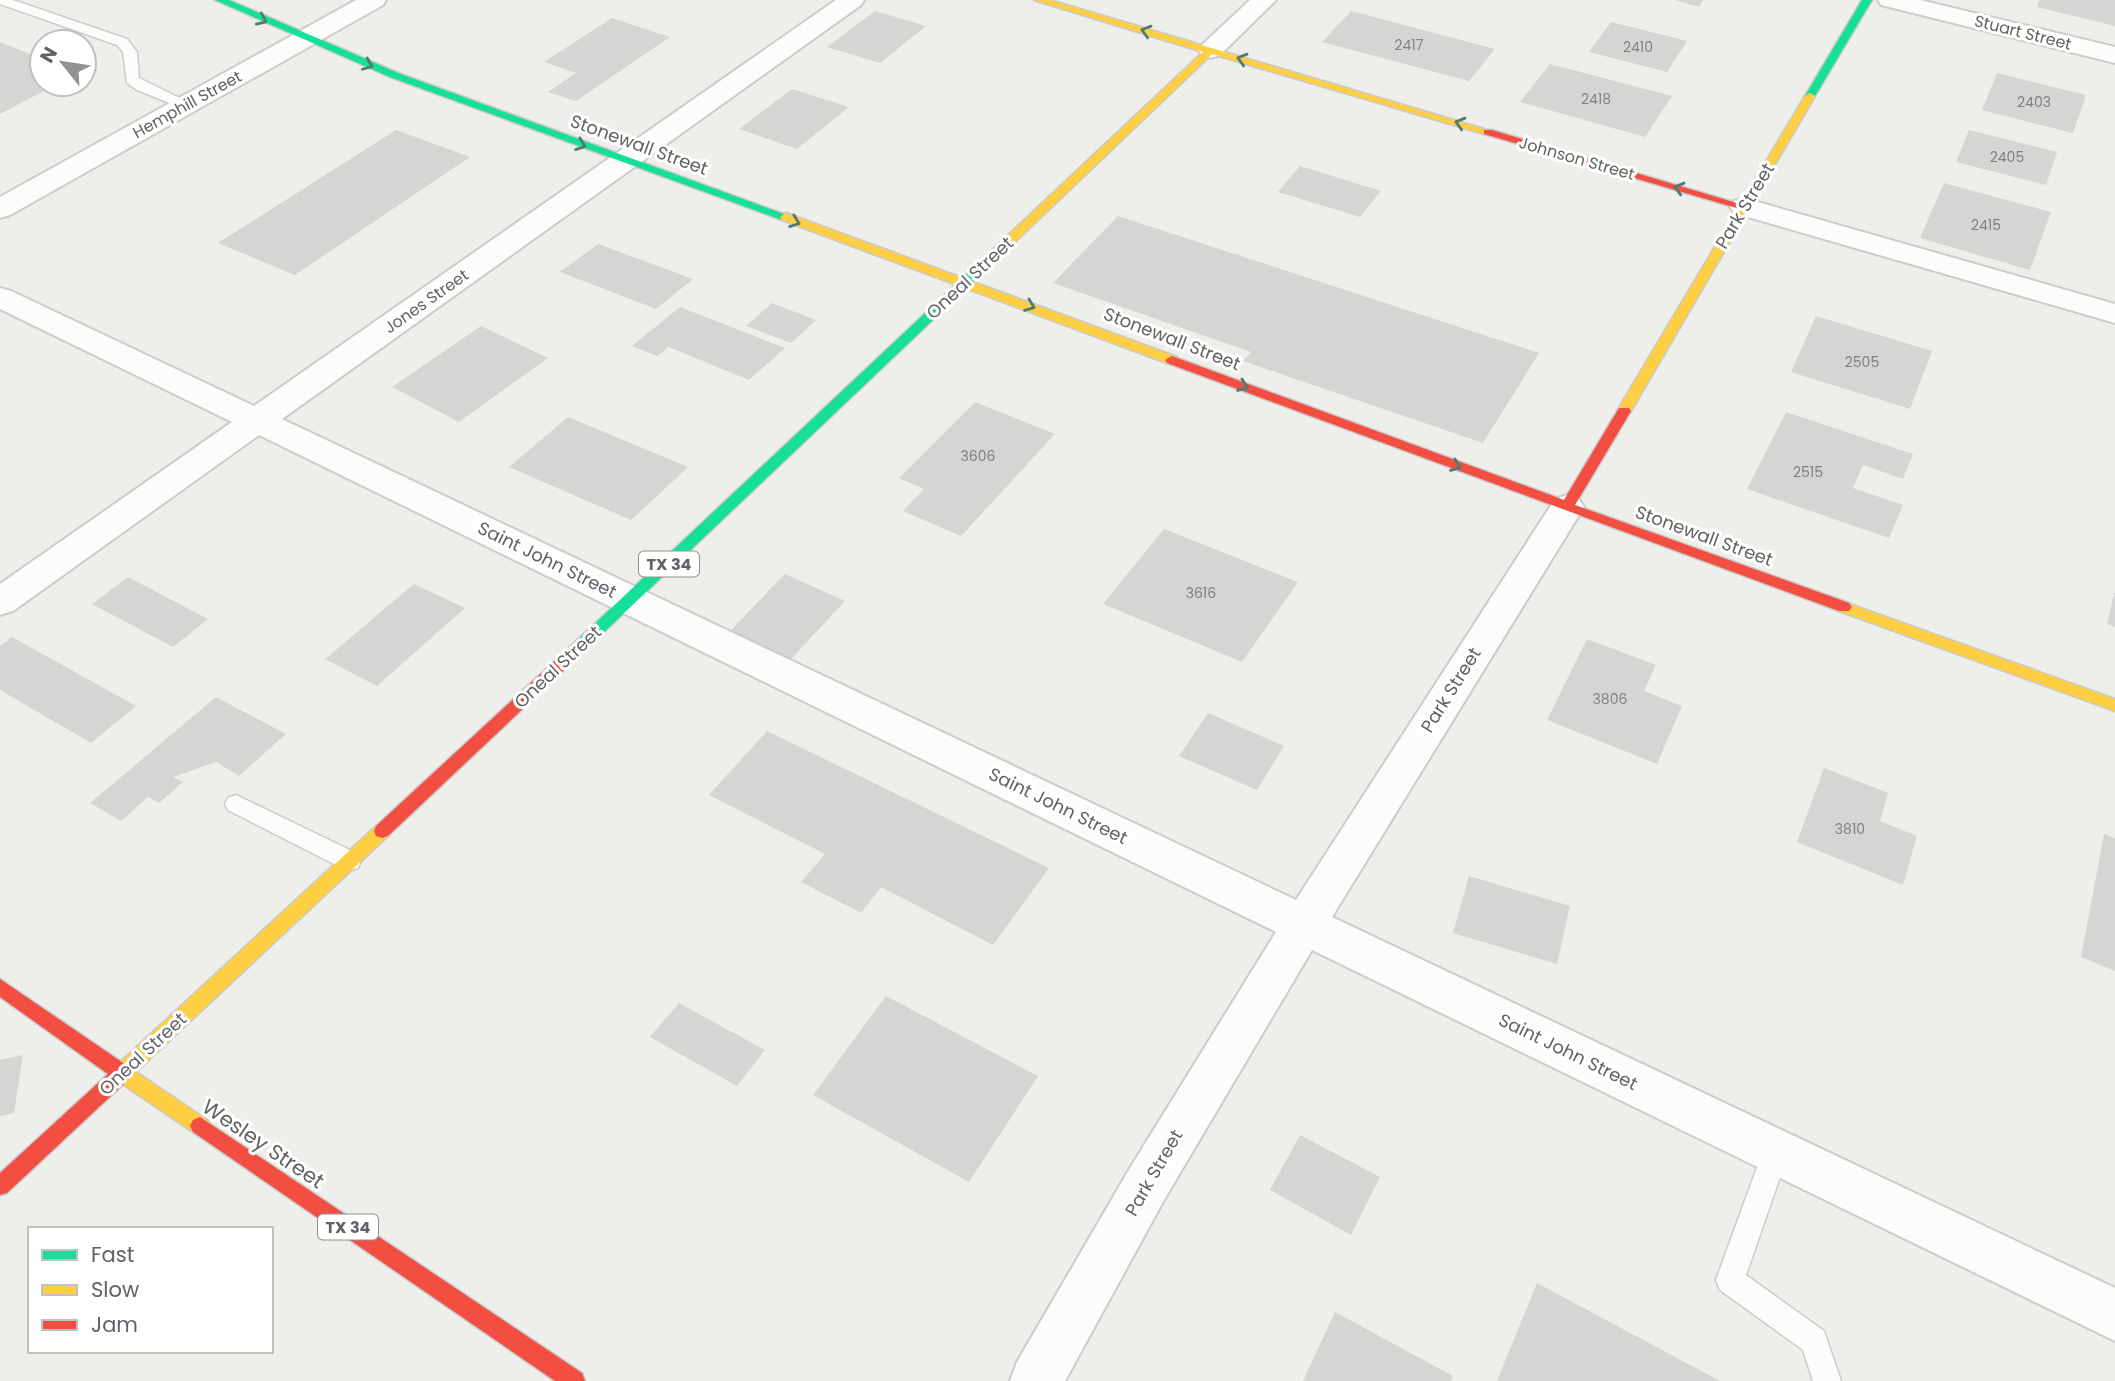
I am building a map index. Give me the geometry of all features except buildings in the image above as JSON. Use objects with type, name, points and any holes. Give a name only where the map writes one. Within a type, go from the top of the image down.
[{"type":"main road","name":"Stonewall Street","points":[[220,0],[394,75],[625,161],[966,283],[1567,507],[2115,705]]},
{"type":"main road","name":"Johnson Street","points":[[1040,0],[1744,207]]},
{"type":"main road","name":"Park Street","points":[[1567,507],[1867,0]]},
{"type":"main road","name":"Oneal Street","points":[[0,1186],[630,600],[1211,50]]},
{"type":"main road","name":"Wesley Street","points":[[0,987],[574,1381]]},
{"type":"street","name":"Hemphill Street","points":[[0,209],[374,0]]},
{"type":"street","name":"Jones Street","points":[[0,602],[852,0]]},
{"type":"street","name":"Oneal Street","points":[[1211,50],[1264,0]]},
{"type":"street","name":"Stuart Street","points":[[1890,0],[2115,55]]},
{"type":"street","name":"Johnson Street","points":[[1744,207],[2115,314]]},
{"type":"street","name":"Saint John Street","points":[[0,297],[2115,1315]]},
{"type":"street","name":"Park Street","points":[[1036,1381],[1147,1184],[1304,924],[1567,507]]},
{"type":"lane","points":[[0,0],[122,42],[130,52],[132,80],[142,87],[187,104]]},
{"type":"lane","points":[[236,804],[350,861]]},
{"type":"lane","points":[[1776,1151],[1730,1280],[1814,1341],[1827,1381]]},
{"type":"traffic: fast","points":[[220,0],[394,75],[786,217]]},
{"type":"traffic: fast","points":[[1810,96],[1867,0]]},
{"type":"traffic: fast","points":[[577,649],[991,258]]},
{"type":"traffic: slow","points":[[1039,0],[1488,132]]},
{"type":"traffic: slow","points":[[991,258],[1211,50]]},
{"type":"traffic: slow","points":[[1624,411],[1810,96]]},
{"type":"traffic: slow","points":[[786,217],[1172,360]]},
{"type":"traffic: slow","points":[[1844,607],[2115,705]]},
{"type":"traffic: slow","points":[[200,1126],[122,1073],[382,831]]},
{"type":"traffic: jam","points":[[1488,132],[1744,207]]},
{"type":"traffic: jam","points":[[1172,360],[1567,507],[1624,411]]},
{"type":"traffic: jam","points":[[1567,507],[1844,607]]},
{"type":"traffic: jam","points":[[382,831],[577,649]]},
{"type":"traffic: jam","points":[[0,987],[122,1073],[0,1186]]},
{"type":"traffic: jam","points":[[200,1126],[574,1381]]}]
